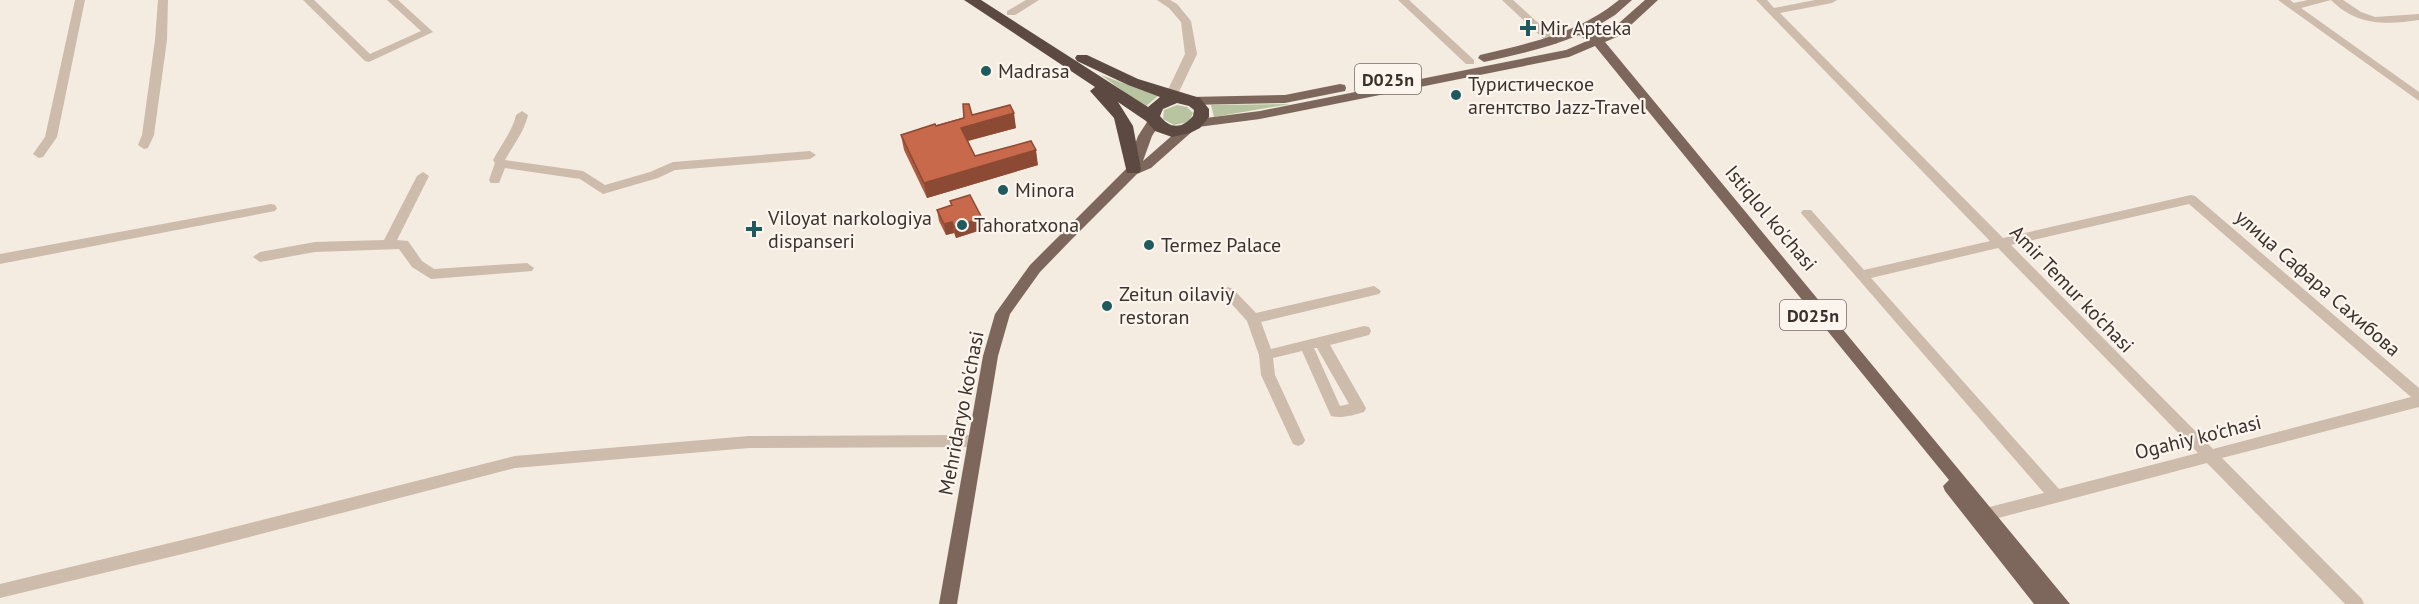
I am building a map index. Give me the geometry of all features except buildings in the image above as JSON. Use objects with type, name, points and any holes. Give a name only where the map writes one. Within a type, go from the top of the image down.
[{"type":"highway","points":[[971,0],[1036,40],[1169,130],[1193,126],[1202,117],[1202,111],[1180,98],[1092,64],[989,0]]},
{"type":"highway","points":[[1076,69],[1112,103],[1125,122],[1133,170]]},
{"type":"highway","points":[[1153,120],[1152,110],[1158,104],[1180,98]]},
{"type":"main road","points":[[1576,33],[1590,27],[1626,0]]},
{"type":"main road","points":[[1593,44],[1615,33],[1652,0]]},
{"type":"main road","name":"D025n","points":[[1180,98],[1285,99],[1470,62],[1553,42],[1576,33]]},
{"type":"main road","name":"Istiqlol ko'chasi","points":[[1576,33],[1593,44],[2061,604]]},
{"type":"main road","name":"D025n","points":[[1193,126],[1260,115],[1569,53],[1593,44]]},
{"type":"main road","name":"Istiqlol ko'chasi","points":[[1593,44],[2045,604]]},
{"type":"main road","points":[[1133,170],[1144,136],[1153,120]]},
{"type":"main road","points":[[1133,170],[1146,165],[1193,126]]},
{"type":"main road","name":"Мehridaryo ko'chasi","points":[[948,604],[959,551],[974,441],[995,337],[1007,306],[1059,243],[1133,170]]},
{"type":"street","points":[[39,154],[51,137],[80,0]]},
{"type":"street","points":[[144,145],[148,135],[153,100],[163,0]]},
{"type":"street","points":[[308,0],[359,56],[369,59],[428,32],[392,0]]},
{"type":"street","points":[[1011,13],[1034,0]]},
{"type":"street","points":[[1162,0],[1173,6],[1186,21],[1191,54],[1180,98]]},
{"type":"street","points":[[1403,0],[1470,62]]},
{"type":"street","points":[[1507,0],[1553,42]]},
{"type":"street","name":"Amir Temur ko'chasi","points":[[1761,0],[2356,604]]},
{"type":"street","points":[[1773,12],[1832,0]]},
{"type":"street","points":[[2288,3],[2326,0]]},
{"type":"street","points":[[2335,0],[2367,21],[2419,17]]},
{"type":"street","points":[[2288,3],[2419,97]]},
{"type":"street","points":[[495,180],[501,163],[499,160],[514,132],[519,129],[522,115]]},
{"type":"street","points":[[501,163],[583,175],[603,190],[654,175],[673,166],[810,155]]},
{"type":"street","points":[[388,244],[423,176]]},
{"type":"street","name":"улица Сафара Сахибова","points":[[2000,243],[2191,199],[2419,396]]},
{"type":"street","points":[[0,259],[271,208]]},
{"type":"street","points":[[1807,213],[2055,495]]},
{"type":"street","points":[[1862,275],[2000,243]]},
{"type":"street","points":[[260,257],[315,247],[403,244],[417,264],[431,274],[527,268]]},
{"type":"street","points":[[1253,320],[1374,291]]},
{"type":"street","points":[[1228,292],[1253,320],[1266,355],[1268,375],[1298,440]]},
{"type":"street","points":[[1266,355],[1364,331]]},
{"type":"street","points":[[1305,345],[1336,411],[1359,408],[1321,342]]},
{"type":"street","name":"Ogahiy ko'chasi","points":[[1987,514],[2419,401]]},
{"type":"street","points":[[0,591],[515,462],[749,442],[974,441]]},
{"type":"green space","points":[[1101,75],[1158,96],[1145,107]]},
{"type":"green space","points":[[1290,104],[1214,117],[1211,105]]},
{"type":"green space","points":[[1177,105],[1187,107],[1193,113],[1189,122],[1174,125],[1163,119],[1164,110]]},
{"type":"place","name":"Mir Apteka","points":[[1528,28]]},
{"type":"place","name":"Madrasa","points":[[986,71]]},
{"type":"place","name":"Туристическое агентство Jazz-Travel","points":[[1456,95]]},
{"type":"place","name":"Minora","points":[[1003,190]]},
{"type":"place","name":"Tahoratxona","points":[[962,225]]},
{"type":"place","name":"Viloyat narkologiya dispanseri","points":[[754,229]]},
{"type":"place","name":"Termez Palace","points":[[1149,245]]},
{"type":"place","name":"Zeitun oilaviy restoran","points":[[1107,306]]}]
